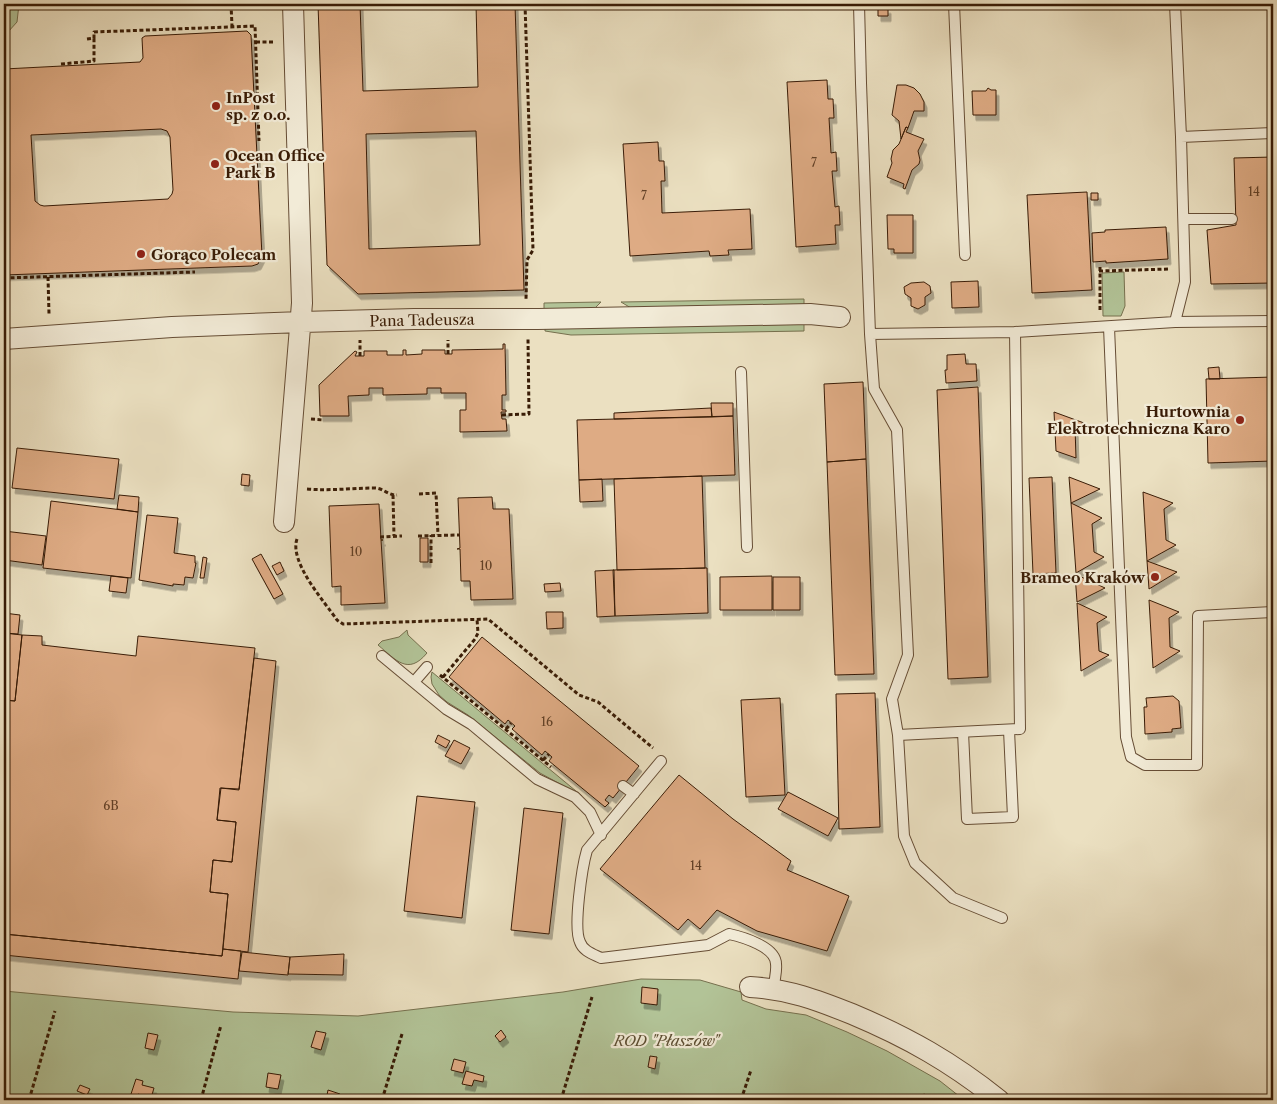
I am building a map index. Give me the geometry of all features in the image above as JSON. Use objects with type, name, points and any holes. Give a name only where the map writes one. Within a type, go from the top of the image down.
[{"type":"street","points":[[284,522],[302,322],[293,4]]},
{"type":"street","name":"Pana Tadeusza","points":[[4,339],[198,326],[414,319],[810,314],[840,317]]},
{"type":"street","points":[[750,987],[774,988],[804,996],[836,1007],[912,1041],[949,1062],[999,1100]]},
{"type":"lane","points":[[859,4],[860,83],[874,389],[897,430],[908,654],[892,699],[898,735],[904,836],[916,862],[953,898],[1002,918]]},
{"type":"lane","points":[[954,4],[966,255]]},
{"type":"lane","points":[[1175,4],[1185,266],[1185,282],[1175,322]]},
{"type":"lane","points":[[1181,137],[1273,133]]},
{"type":"lane","points":[[1184,219],[1232,219]]},
{"type":"lane","points":[[870,334],[1015,332],[1175,322],[1273,320]]},
{"type":"lane","points":[[1109,327],[1126,728],[1131,757],[1145,765],[1197,765],[1198,616],[1273,612]]},
{"type":"lane","points":[[898,735],[1020,729],[1015,332]]},
{"type":"lane","points":[[741,372],[747,547]]},
{"type":"lane","points":[[382,656],[446,708],[471,724],[537,779],[576,797],[590,812],[601,835]]},
{"type":"lane","points":[[414,682],[431,669]]},
{"type":"lane","points":[[962,732],[967,819],[995,818],[1014,817],[1010,730]]},
{"type":"lane","points":[[659,756],[634,794],[587,850],[583,863],[576,933],[580,944],[601,958],[708,945],[729,934],[761,946],[774,955],[776,963],[774,988]]},
{"type":"lane","points":[[623,786],[634,794]]},
{"type":"path","points":[[224,4],[231,10]]},
{"type":"path","points":[[231,4],[232,26]]},
{"type":"path","points":[[525,4],[533,250],[527,260],[526,299]]},
{"type":"path","points":[[60,64],[94,61],[94,32],[255,26],[260,141]]},
{"type":"path","points":[[86,39],[94,38]]},
{"type":"path","points":[[256,42],[283,42]]},
{"type":"path","points":[[1109,327],[1100,317],[1100,269],[1175,269],[1185,266]]},
{"type":"path","points":[[4,278],[195,272]]},
{"type":"path","points":[[48,277],[49,314]]},
{"type":"path","points":[[502,415],[529,414],[528,331]]},
{"type":"path","points":[[448,333],[448,354]]},
{"type":"path","points":[[360,335],[360,356]]},
{"type":"path","points":[[308,419],[323,420]]},
{"type":"path","points":[[301,488],[331,490],[378,488],[395,495],[394,536]]},
{"type":"path","points":[[419,494],[436,493],[438,535]]},
{"type":"path","points":[[418,536],[459,535]]},
{"type":"path","points":[[380,537],[402,536]]},
{"type":"path","points":[[431,563],[432,536]]},
{"type":"path","points":[[298,537],[295,551],[297,558],[337,620],[343,624],[488,619],[579,695],[598,702],[659,756]]},
{"type":"path","points":[[443,677],[475,639],[478,633],[477,619]]},
{"type":"path","points":[[431,669],[557,772]]},
{"type":"path","points":[[506,729],[511,723]]},
{"type":"path","points":[[543,760],[548,754]]},
{"type":"path","points":[[561,1100],[592,997]]},
{"type":"path","points":[[29,1100],[55,1011]]},
{"type":"path","points":[[201,1100],[222,1025]]},
{"type":"path","points":[[382,1100],[402,1034]]},
{"type":"path","points":[[741,1100],[751,1070]]},
{"type":"path","points":[[922,1100],[924,1094]]},
{"type":"green space","points":[[6,4],[19,4],[17,22],[8,32]]},
{"type":"green space","points":[[1124,272],[1125,306],[1121,316],[1103,316],[1102,273]]},
{"type":"green space","points":[[804,299],[804,306],[631,308],[621,302]]},
{"type":"green space","points":[[601,302],[595,308],[544,311],[544,303]]},
{"type":"green space","points":[[804,323],[804,331],[571,335],[545,331],[545,327]]},
{"type":"green space","points":[[407,630],[408,635],[427,653],[414,664],[408,665],[396,660],[378,645],[382,641],[399,637]]},
{"type":"green space","points":[[432,672],[582,796],[540,773],[468,715],[447,702],[439,695],[432,684]]},
{"type":"green space","name":"ROD \"Płaszów\"","points":[[641,979],[700,980],[741,992],[742,1000],[766,1009],[806,1015],[887,1051],[940,1081],[964,1100],[4,1100],[4,991],[233,1012],[358,1016],[563,992]]},
{"type":"building","points":[[318,4],[360,4],[363,91],[478,87],[476,4],[515,4],[524,290],[358,294],[327,265]],"holes":[[[476,131],[480,245],[369,249],[366,134]]]},
{"type":"building","points":[[878,8],[888,8],[888,16],[878,16]]},
{"type":"building","name":"Ocean Office Park B","points":[[247,31],[251,35],[262,256],[258,264],[252,266],[4,275],[4,69],[140,62],[143,58],[142,38],[145,36]],"holes":[[[161,129],[167,131],[170,137],[173,190],[168,199],[44,206],[35,201],[31,135]]]},
{"type":"building","points":[[827,80],[828,99],[833,99],[834,118],[829,118],[831,153],[836,152],[837,171],[832,171],[835,207],[839,206],[840,225],[835,225],[836,244],[796,247],[787,82]]},
{"type":"building","points":[[897,85],[906,85],[914,88],[924,102],[924,111],[914,111],[908,128],[906,127],[901,139],[899,121],[892,115]]},
{"type":"building","points":[[988,88],[996,90],[996,115],[973,115],[972,91],[986,91]]},
{"type":"building","points":[[906,127],[908,128],[906,132],[924,139],[918,151],[919,164],[912,170],[905,189],[903,188],[904,184],[887,177],[892,163],[893,150],[899,144]]},
{"type":"building","points":[[658,142],[659,161],[664,161],[665,181],[661,181],[662,213],[750,209],[752,249],[728,250],[729,255],[710,256],[709,251],[630,256],[623,144]]},
{"type":"building","points":[[1273,157],[1273,283],[1211,284],[1207,230],[1236,225],[1234,158]]},
{"type":"building","points":[[1087,192],[1092,290],[1032,293],[1027,195]]},
{"type":"building","points":[[1091,193],[1098,193],[1098,200],[1091,200]]},
{"type":"building","points":[[887,215],[913,215],[913,253],[894,253],[894,249],[888,249]]},
{"type":"building","points":[[1166,227],[1168,259],[1106,263],[1106,261],[1093,262],[1092,233],[1105,232],[1105,230]]},
{"type":"building","points":[[978,281],[979,307],[952,308],[951,282]]},
{"type":"building","points":[[924,282],[930,286],[931,293],[925,297],[925,305],[918,309],[911,306],[911,298],[905,294],[904,287],[911,283]]},
{"type":"building","points":[[503,344],[505,344],[506,395],[502,395],[502,410],[506,410],[506,412],[501,412],[502,419],[506,419],[507,431],[460,432],[460,410],[466,410],[466,393],[441,393],[441,388],[427,388],[427,394],[383,395],[383,388],[369,388],[369,395],[348,396],[349,416],[320,416],[319,385],[355,351],[357,352],[355,356],[364,356],[364,351],[387,351],[387,355],[403,355],[403,350],[406,350],[406,355],[422,354],[422,350],[445,350],[445,354],[452,354],[452,350],[503,349]]},
{"type":"building","points":[[965,354],[966,364],[976,364],[977,381],[946,383],[947,355]]},
{"type":"building","points":[[1219,367],[1220,379],[1209,379],[1208,368]]},
{"type":"building","name":"Hurtownia Elektrotechniczna Karo","points":[[1273,377],[1273,461],[1208,463],[1206,379]]},
{"type":"building","points":[[863,382],[866,459],[827,462],[824,384]]},
{"type":"building","points":[[978,387],[988,677],[948,679],[937,390]]},
{"type":"building","points":[[711,403],[733,403],[733,416],[712,417]]},
{"type":"building","points":[[711,408],[712,417],[614,419],[614,413]]},
{"type":"building","points":[[1054,412],[1084,423],[1075,427],[1076,458],[1056,451]]},
{"type":"building","points":[[733,416],[735,475],[579,480],[577,420]]},
{"type":"building","points":[[17,448],[119,459],[114,499],[12,488]]},
{"type":"building","points":[[866,459],[874,674],[835,675],[827,462]]},
{"type":"building","points":[[242,474],[250,475],[249,486],[241,485]]},
{"type":"building","points":[[702,476],[705,568],[617,570],[614,479]]},
{"type":"building","points":[[1052,477],[1056,573],[1033,574],[1029,478]]},
{"type":"building","points":[[1069,477],[1100,489],[1071,503]]},
{"type":"building","points":[[602,479],[603,501],[580,502],[579,480]]},
{"type":"building","points":[[1143,492],[1173,503],[1164,509],[1166,540],[1176,545],[1147,561]]},
{"type":"building","points":[[119,495],[139,497],[138,512],[117,509]]},
{"type":"building","points":[[492,497],[493,509],[509,509],[513,599],[471,600],[470,581],[461,581],[460,549],[457,549],[460,548],[458,498]]},
{"type":"building","points":[[51,501],[138,512],[131,578],[43,568]]},
{"type":"building","points":[[1071,503],[1102,518],[1092,524],[1094,552],[1104,557],[1076,573]]},
{"type":"building","points":[[379,504],[385,603],[341,605],[341,586],[332,587],[329,506]]},
{"type":"building","points":[[147,515],[178,518],[174,553],[195,556],[196,563],[193,578],[185,577],[184,585],[173,584],[173,586],[139,580]]},
{"type":"building","points":[[4,531],[46,536],[42,565],[4,560]]},
{"type":"building","points":[[420,538],[428,538],[428,562],[420,562]]},
{"type":"building","points":[[261,554],[283,594],[274,599],[252,559]]},
{"type":"building","points":[[203,557],[207,558],[204,578],[200,578]]},
{"type":"building","points":[[1147,561],[1177,572],[1149,589]]},
{"type":"building","points":[[280,562],[284,571],[277,575],[272,566]]},
{"type":"building","points":[[707,568],[708,613],[615,616],[613,570]]},
{"type":"building","points":[[614,570],[615,616],[597,617],[595,571]]},
{"type":"building","points":[[1075,574],[1105,588],[1077,602]]},
{"type":"building","points":[[111,576],[128,578],[126,593],[109,591]]},
{"type":"building","points":[[772,576],[772,610],[720,610],[720,577]]},
{"type":"building","points":[[773,577],[800,577],[800,610],[773,610]]},
{"type":"building","points":[[560,583],[561,591],[545,592],[544,584]]},
{"type":"building","points":[[1149,600],[1179,612],[1169,618],[1170,647],[1180,651],[1153,668]]},
{"type":"building","points":[[1077,603],[1107,617],[1097,623],[1099,651],[1109,655],[1081,671]]},
{"type":"building","points":[[546,612],[563,612],[563,628],[547,629]]},
{"type":"building","points":[[4,613],[20,615],[18,634],[4,633]]},
{"type":"building","points":[[4,633],[22,635],[15,701],[4,700]]},
{"type":"building","points":[[22,635],[42,636],[42,645],[136,656],[138,636],[255,648],[239,789],[220,788],[217,820],[236,822],[232,862],[213,860],[210,892],[228,894],[222,956],[4,934],[4,700],[15,701]]},
{"type":"building","points":[[482,637],[639,766],[613,798],[609,795],[605,800],[609,803],[605,807],[549,761],[552,757],[545,751],[542,755],[512,729],[515,726],[508,720],[505,724],[449,677]]},
{"type":"building","points":[[254,658],[276,661],[248,952],[223,949],[228,894],[210,892],[213,860],[232,862],[236,822],[217,820],[221,788],[239,790]]},
{"type":"building","points":[[875,693],[880,827],[839,829],[836,694]]},
{"type":"building","points":[[1173,696],[1179,701],[1181,728],[1172,729],[1172,732],[1145,734],[1144,707],[1147,707],[1146,698]]},
{"type":"building","points":[[780,698],[785,795],[746,797],[741,700]]},
{"type":"building","points":[[438,735],[450,741],[446,748],[435,742]]},
{"type":"building","points":[[454,740],[470,748],[461,764],[445,756]]},
{"type":"building","points":[[679,775],[733,819],[791,861],[787,870],[849,896],[827,951],[757,931],[717,910],[700,929],[688,919],[678,930],[600,869]]},
{"type":"building","points":[[788,792],[838,818],[828,836],[778,809]]},
{"type":"building","points":[[417,796],[475,802],[462,918],[404,911]]},
{"type":"building","points":[[524,808],[563,813],[549,934],[511,930]]},
{"type":"building","points":[[4,934],[222,956],[223,949],[241,951],[238,979],[4,955]]},
{"type":"building","points":[[242,952],[290,957],[288,975],[239,971]]},
{"type":"building","points":[[344,954],[343,975],[288,974],[290,957]]},
{"type":"building","points":[[642,987],[658,989],[657,1005],[641,1003]]},
{"type":"building","points":[[501,1030],[506,1037],[500,1042],[495,1036]]},
{"type":"building","points":[[316,1031],[326,1033],[321,1050],[311,1047]]},
{"type":"building","points":[[148,1033],[158,1035],[154,1050],[145,1048]]},
{"type":"building","points":[[650,1056],[657,1057],[655,1069],[648,1067]]},
{"type":"building","points":[[454,1059],[466,1062],[463,1073],[451,1070]]},
{"type":"building","points":[[466,1071],[484,1076],[483,1082],[474,1080],[472,1086],[462,1084]]},
{"type":"building","points":[[268,1073],[281,1075],[278,1089],[266,1087]]},
{"type":"building","points":[[136,1079],[143,1081],[142,1085],[154,1088],[151,1098],[138,1094],[136,1100],[120,1100],[122,1095],[130,1097]]},
{"type":"building","points":[[80,1085],[90,1089],[87,1095],[77,1091]]},
{"type":"building","points":[[328,1090],[340,1094],[338,1100],[326,1100]]},
{"type":"place","name":"InPost sp. z o.o.","points":[[216,106]]},
{"type":"place","name":"Ocean Office Park B","points":[[215,164]]},
{"type":"place","name":"Gorąco Polecam","points":[[141,254]]},
{"type":"place","name":"Hurtownia Elektrotechniczna Karo","points":[[1240,420]]},
{"type":"place","name":"Brameo Kraków","points":[[1155,577]]}]
